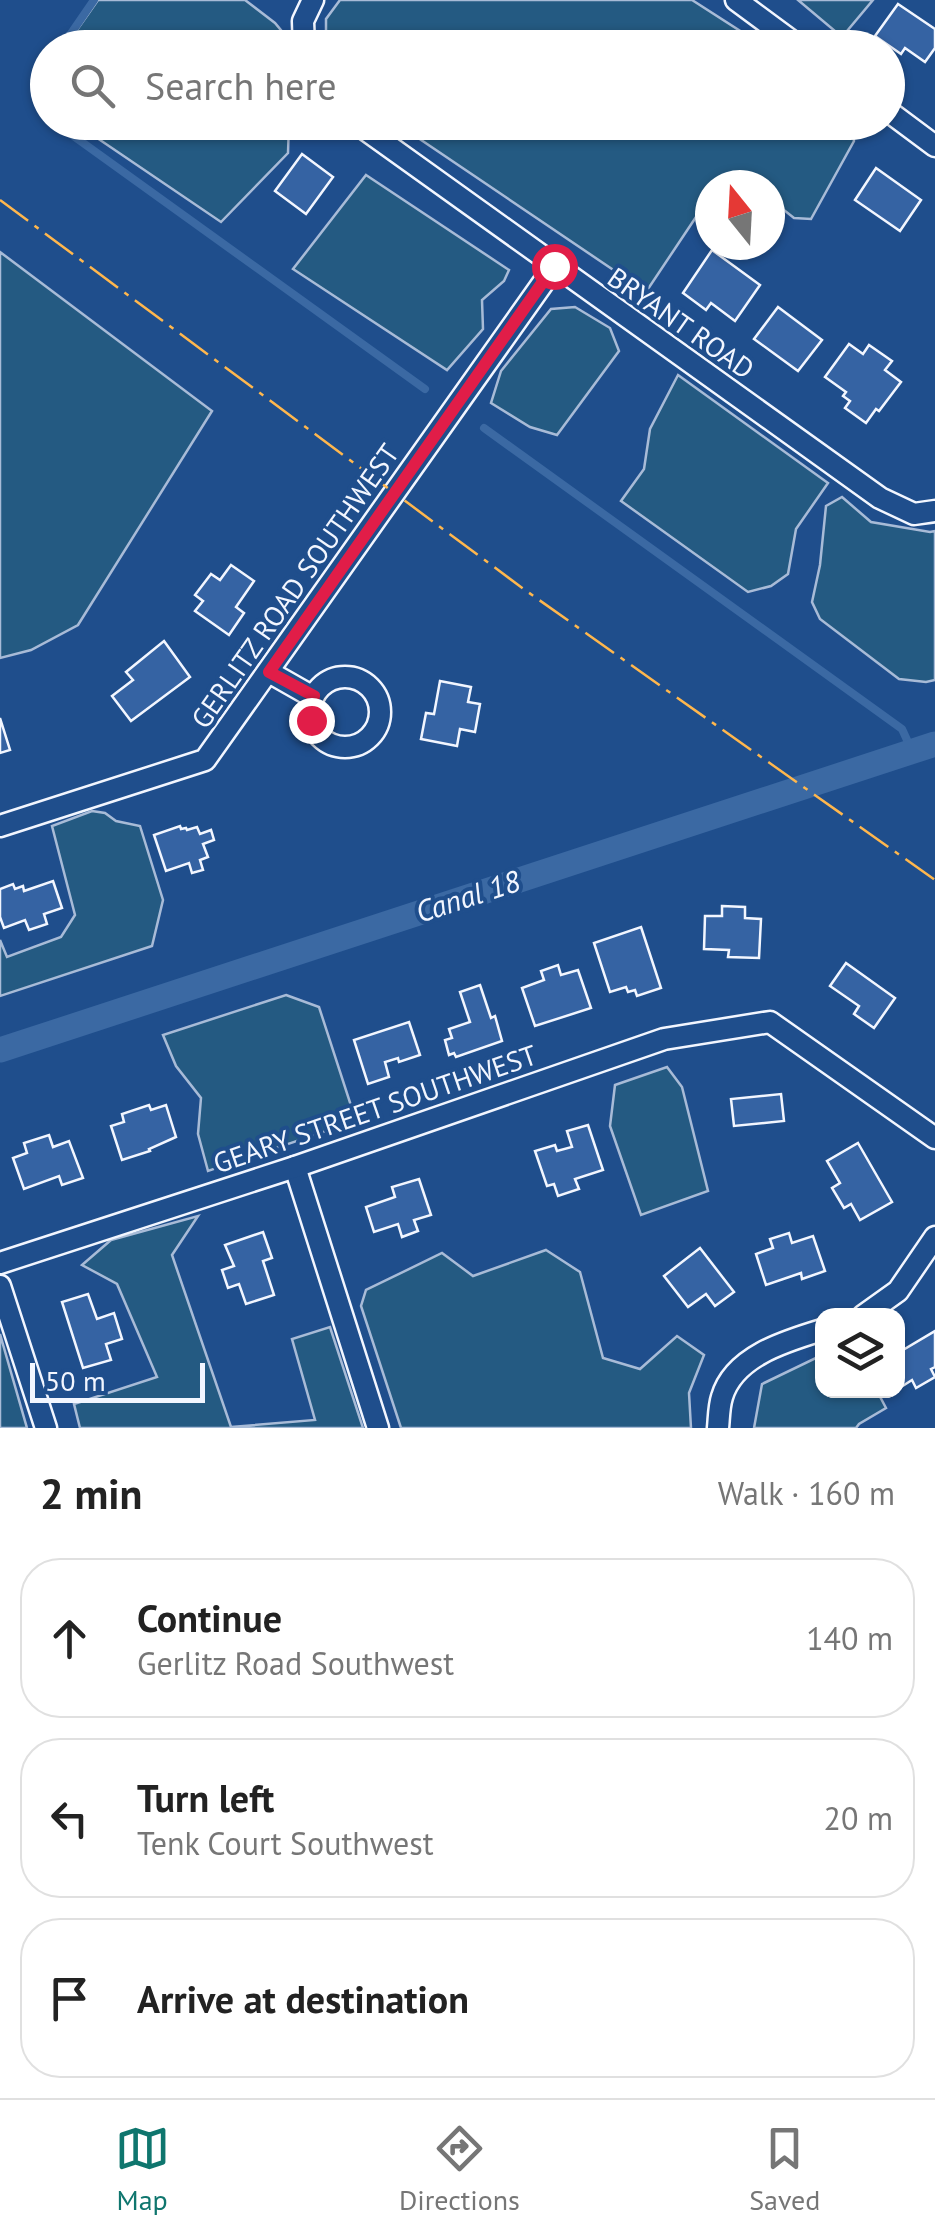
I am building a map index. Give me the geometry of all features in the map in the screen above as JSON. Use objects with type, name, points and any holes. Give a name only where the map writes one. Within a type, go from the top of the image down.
[{"type":"street","points":[[303,30],[314,0]]},
{"type":"street","points":[[736,0],[777,30]]},
{"type":"street","points":[[905,124],[935,146]]},
{"type":"street","name":"BRYANT ROAD","points":[[380,140],[880,498],[914,514],[935,511]]},
{"type":"street","name":"GERLITZ ROAD SOUTHWEST","points":[[0,826],[205,760],[554,266]]},
{"type":"street","points":[[269,672],[314,696]]},
{"type":"street","name":"GEARY STREET SOUTHWEST","points":[[0,1263],[295,1167],[664,1038],[770,1022],[935,1138]]},
{"type":"street","points":[[295,1167],[378,1428]]},
{"type":"street","points":[[875,1308],[898,1292],[935,1237]]},
{"type":"street","points":[[0,1286],[46,1428]]},
{"type":"street","points":[[718,1428],[722,1395],[743,1364],[781,1343],[815,1332]]},
{"type":"shaded area","points":[[98,0],[245,0],[281,30],[77,30]]},
{"type":"shaded area","points":[[340,0],[692,0],[739,30],[326,30],[326,19]]},
{"type":"shaded area","points":[[798,0],[873,0],[848,30],[834,30]]},
{"type":"shaded area","points":[[100,140],[288,140],[288,153],[221,222]]},
{"type":"shaded area","points":[[421,140],[854,140],[811,219],[794,218],[785,211],[785,170],[695,170],[695,218],[646,292]]},
{"type":"shaded area","points":[[366,175],[509,270],[504,281],[482,300],[483,329],[447,370],[293,269]]},
{"type":"shaded area","points":[[0,252],[212,411],[78,625],[31,650],[0,658]]},
{"type":"shaded area","points":[[575,307],[610,328],[619,351],[557,435],[530,427],[491,403],[501,371],[551,309]]},
{"type":"shaded area","points":[[678,375],[828,483],[796,529],[788,574],[771,586],[748,592],[621,501],[644,469],[650,429]]},
{"type":"shaded area","points":[[842,497],[871,522],[935,531],[935,680],[899,679],[820,619],[812,602],[826,506]]},
{"type":"shaded area","points":[[92,811],[140,826],[163,900],[152,946],[0,996],[0,940],[7,957],[61,937],[75,915],[52,826]]},
{"type":"shaded area","points":[[286,995],[319,1007],[356,1121],[208,1171],[198,1134],[201,1098],[176,1066],[163,1035]]},
{"type":"shaded area","points":[[667,1067],[682,1087],[708,1191],[641,1215],[610,1126],[615,1085]]},
{"type":"shaded area","points":[[198,1216],[172,1255],[231,1427],[315,1420],[292,1339],[330,1327],[363,1428],[80,1428],[74,1404],[157,1377],[117,1284],[82,1265],[111,1240]]},
{"type":"shaded area","points":[[546,1250],[580,1272],[603,1358],[640,1369],[677,1336],[704,1355],[689,1393],[691,1428],[401,1428],[361,1306],[366,1290],[442,1253],[473,1276]]},
{"type":"shaded area","points":[[0,1334],[27,1428],[0,1428]]},
{"type":"shaded area","points":[[815,1358],[815,1398],[881,1398],[886,1408],[856,1428],[754,1428],[762,1384]]},
{"type":"building","points":[[898,4],[935,29],[935,48],[925,62],[905,48],[905,30],[879,30]]},
{"type":"building","points":[[302,154],[333,177],[306,214],[275,191]]},
{"type":"building","points":[[876,168],[921,200],[900,231],[855,200]]},
{"type":"building","points":[[705,260],[726,260],[760,285],[735,321],[711,303],[706,310],[683,293]]},
{"type":"building","points":[[778,307],[822,340],[798,371],[754,339]]},
{"type":"building","points":[[849,344],[863,354],[869,345],[892,361],[885,370],[901,382],[866,423],[845,408],[850,401],[843,396],[846,392],[825,377]]},
{"type":"building","points":[[231,565],[254,581],[236,607],[244,613],[229,635],[195,611],[203,601],[195,595],[211,574],[220,580]]},
{"type":"building","points":[[164,641],[190,677],[131,721],[112,696],[133,680],[126,672]]},
{"type":"building","points":[[440,681],[471,687],[468,702],[480,704],[475,732],[460,729],[457,746],[421,739],[426,713],[434,714]]},
{"type":"building","points":[[0,718],[10,750],[0,753]]},
{"type":"building","points":[[180,826],[187,830],[197,827],[200,834],[211,830],[214,840],[203,844],[208,857],[200,860],[203,870],[192,873],[189,863],[166,871],[154,835]]},
{"type":"building","points":[[53,881],[62,908],[44,914],[47,924],[29,930],[25,920],[4,928],[0,889],[13,884],[15,889],[23,886],[24,891]]},
{"type":"building","points":[[722,906],[745,907],[745,918],[761,919],[759,958],[728,957],[729,950],[704,949],[705,916],[722,916]]},
{"type":"building","points":[[641,927],[661,988],[637,996],[635,990],[628,992],[626,987],[610,992],[594,943]]},
{"type":"building","points":[[846,963],[895,998],[874,1028],[854,1014],[859,1006],[830,986]]},
{"type":"building","points":[[558,965],[561,975],[578,970],[591,1008],[535,1026],[522,988],[544,980],[541,971]]},
{"type":"building","points":[[480,985],[502,1041],[456,1057],[454,1053],[449,1055],[445,1040],[452,1038],[449,1029],[470,1022],[460,992]]},
{"type":"building","points":[[409,1022],[420,1055],[385,1062],[389,1077],[368,1084],[354,1040]]},
{"type":"building","points":[[781,1094],[784,1121],[734,1126],[731,1099]]},
{"type":"building","points":[[149,1105],[151,1110],[166,1105],[176,1137],[122,1160],[111,1126],[124,1122],[122,1114]]},
{"type":"building","points":[[588,1125],[603,1170],[575,1179],[579,1189],[558,1196],[554,1184],[547,1186],[535,1151],[555,1145],[557,1151],[572,1147],[567,1131]]},
{"type":"building","points":[[49,1135],[53,1147],[69,1141],[83,1178],[62,1185],[59,1176],[24,1189],[13,1158],[27,1153],[24,1143]]},
{"type":"building","points":[[858,1143],[892,1202],[860,1220],[851,1204],[844,1208],[832,1188],[840,1183],[827,1161]]},
{"type":"building","points":[[419,1179],[431,1215],[414,1220],[418,1231],[402,1237],[398,1224],[374,1232],[366,1207],[395,1197],[392,1187]]},
{"type":"building","points":[[263,1232],[272,1258],[263,1261],[274,1295],[246,1304],[239,1284],[228,1288],[222,1270],[234,1266],[225,1245]]},
{"type":"building","points":[[789,1233],[792,1243],[813,1236],[825,1271],[802,1279],[801,1273],[766,1285],[756,1254],[773,1248],[770,1239]]},
{"type":"building","points":[[700,1248],[734,1292],[715,1306],[706,1294],[688,1307],[664,1276]]},
{"type":"building","points":[[88,1294],[97,1319],[114,1313],[122,1339],[106,1344],[111,1360],[83,1368],[62,1302]]},
{"type":"building","points":[[935,1331],[935,1367],[931,1369],[935,1377],[916,1388],[912,1380],[905,1384],[905,1349]]},
{"type":"waterway","points":[[73,30],[94,0]]},
{"type":"waterway","points":[[79,140],[425,389]]},
{"type":"waterway","points":[[484,428],[902,729],[912,751]]},
{"type":"waterway","name":"Canal 18","points":[[0,1050],[935,744]]},
{"type":"power","points":[[0,200],[525,590],[935,880]]},
{"type":"route","points":[[311,720],[314,696],[269,672],[554,266]]}]
